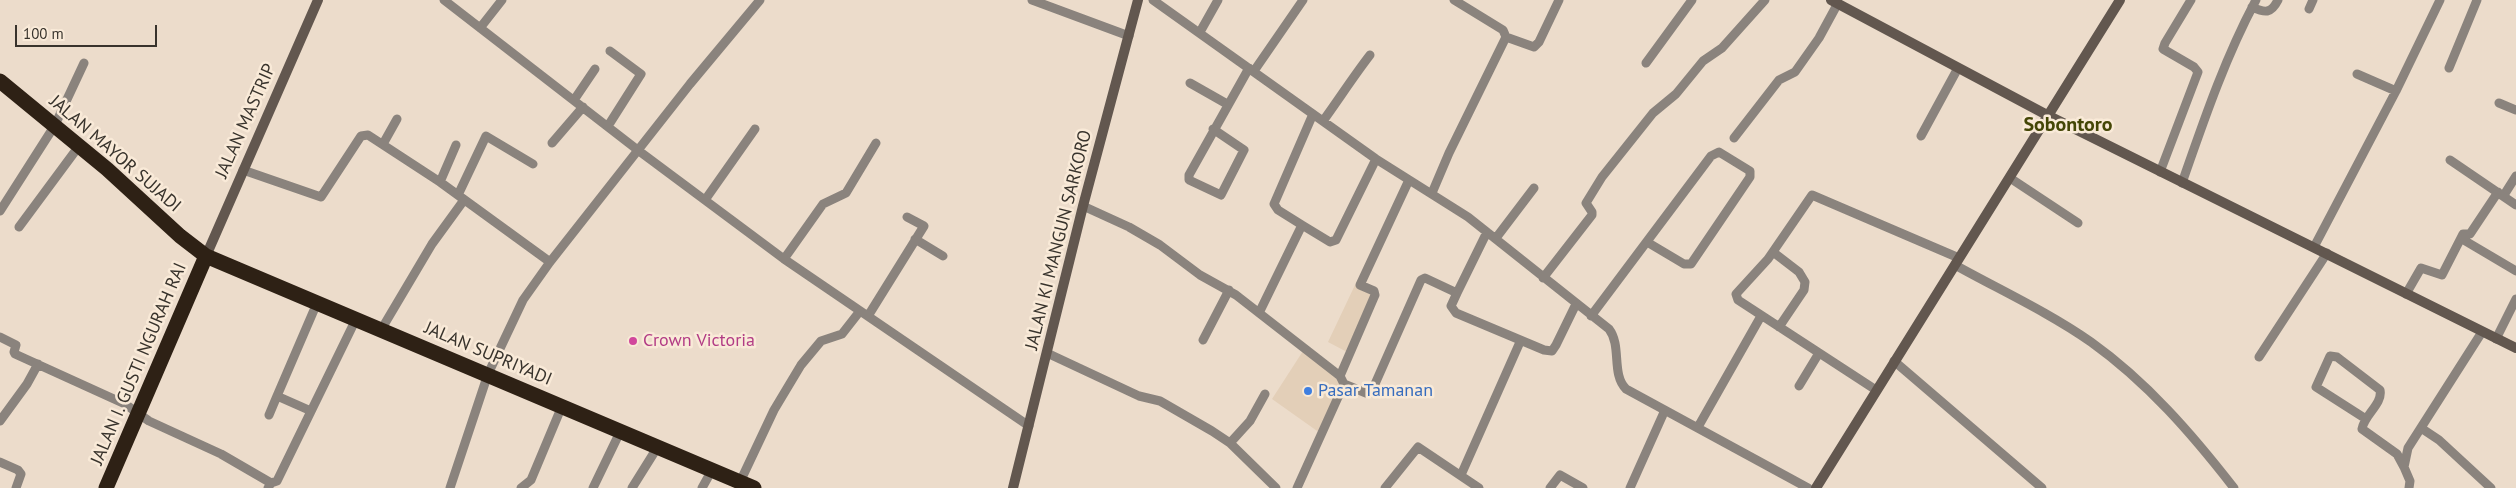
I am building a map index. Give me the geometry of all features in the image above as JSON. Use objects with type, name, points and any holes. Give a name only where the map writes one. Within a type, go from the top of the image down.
[{"type":"highway","name":"JALAN MAYOR SUJADI","points":[[0,81],[79,146],[206,256]]},
{"type":"highway","name":"JALAN SUPRIYADI","points":[[206,256],[747,485]]},
{"type":"highway","name":"JALAN I. GUSTI NGURAH RAI","points":[[106,488],[206,256]]},
{"type":"street","name":"JALAN MASTRIP","points":[[206,256],[318,0]]},
{"type":"street","points":[[444,0],[639,151],[784,259],[1029,426]]},
{"type":"street","points":[[480,28],[502,0]]},
{"type":"street","points":[[450,488],[488,374],[524,300],[550,262],[690,84],[760,0]]},
{"type":"street","points":[[1034,0],[1128,36]]},
{"type":"street","name":"JALAN KI MANGUN SARKORO","points":[[1014,488],[1082,206],[1138,0]]},
{"type":"street","points":[[1153,0],[1376,159],[1432,193],[1496,238],[1612,333],[1623,386],[1808,488]]},
{"type":"street","points":[[1200,32],[1218,0]]},
{"type":"street","points":[[1213,129],[1234,142],[1245,153],[1221,195],[1190,180],[1188,177],[1213,129],[1227,104],[1303,0]]},
{"type":"street","points":[[1454,0],[1503,30],[1506,37],[1534,47],[1540,42],[1559,0]]},
{"type":"street","points":[[1646,63],[1692,0]]},
{"type":"street","points":[[1543,278],[1591,217],[1592,212],[1586,203],[1602,177],[1653,113],[1676,94],[1703,61],[1722,48],[1765,0]]},
{"type":"street","points":[[1816,488],[2120,0]]},
{"type":"street","points":[[2160,172],[2198,72],[2194,67],[2164,49],[2165,43],[2191,0]]},
{"type":"street","points":[[2182,183],[2217,84],[2254,4],[2265,12],[2269,11],[2278,0]]},
{"type":"street","points":[[2314,247],[2396,91],[2440,0]]},
{"type":"street","points":[[2449,68],[2477,0]]},
{"type":"street","points":[[1734,138],[1779,80],[1796,72],[1819,38],[1838,2],[2047,115],[2516,348]]},
{"type":"street","points":[[1432,193],[1448,153],[1506,37]]},
{"type":"street","points":[[608,126],[640,74],[610,51]]},
{"type":"street","points":[[1323,121],[1343,96],[1349,82],[1370,55]]},
{"type":"street","points":[[0,211],[55,126],[84,64]]},
{"type":"street","points":[[1921,136],[1958,68]]},
{"type":"street","points":[[574,100],[595,69]]},
{"type":"street","points":[[2357,74],[2396,91]]},
{"type":"street","points":[[1190,83],[1227,104]]},
{"type":"street","points":[[2499,103],[2516,110]]},
{"type":"street","points":[[552,143],[583,107]]},
{"type":"street","points":[[1313,114],[1274,204],[1278,210],[1330,242],[1336,240],[1376,159]]},
{"type":"street","points":[[382,144],[397,119]]},
{"type":"street","points":[[705,200],[755,129]]},
{"type":"street","points":[[242,170],[321,197],[361,136],[368,135],[440,182],[550,262]]},
{"type":"street","points":[[381,330],[427,251],[461,198],[486,136],[533,164]]},
{"type":"street","points":[[784,259],[823,204],[846,193],[876,143]]},
{"type":"street","points":[[440,182],[456,145]]},
{"type":"street","points":[[20,227],[79,146]]},
{"type":"street","points":[[1591,316],[1715,152],[1726,154],[1750,171],[1750,177],[1691,264],[1684,264],[1648,242]]},
{"type":"street","points":[[2450,160],[2516,205]]},
{"type":"street","points":[[2406,294],[2421,268],[2442,275],[2462,240],[2463,234],[2470,234],[2516,176]]},
{"type":"street","points":[[2010,178],[2078,222]]},
{"type":"street","points":[[1297,488],[1375,295],[1374,291],[1360,285],[1409,180]]},
{"type":"street","points":[[1496,238],[1534,188]]},
{"type":"street","points":[[1876,390],[1738,300],[1736,296],[1773,252],[1810,198],[1816,195],[1957,261],[2070,329],[2111,357],[2166,407],[2234,488]]},
{"type":"street","points":[[1082,206],[1144,235],[1200,275],[1229,290],[1342,380],[1366,393],[1371,393],[1421,280],[1425,278],[1457,293]]},
{"type":"street","points":[[747,485],[769,419],[801,365],[821,341],[842,334],[864,313],[924,226],[907,217]]},
{"type":"street","points":[[1259,314],[1302,225]]},
{"type":"street","points":[[1487,232],[1451,306],[1456,313],[1520,342],[1552,351],[1576,304]]},
{"type":"street","points":[[915,239],[943,256]]},
{"type":"street","points":[[2462,240],[2516,271]]},
{"type":"street","points":[[1773,252],[1799,272],[1805,282],[1804,290],[1779,327]]},
{"type":"street","points":[[2259,357],[2327,253]]},
{"type":"street","points":[[1203,340],[1229,290]]},
{"type":"street","points":[[2496,339],[2516,299]]},
{"type":"street","points":[[268,415],[317,303]]},
{"type":"street","points":[[1698,427],[1762,316]]},
{"type":"street","points":[[0,337],[16,345],[15,354],[125,404],[149,421],[221,454],[270,485],[277,481],[356,319]]},
{"type":"street","points":[[2404,467],[2408,448],[2482,332]]},
{"type":"street","points":[[1461,475],[1520,342]]},
{"type":"street","points":[[1799,386],[1819,353]]},
{"type":"street","points":[[1046,354],[1139,396],[1160,401],[1230,443],[1276,488]]},
{"type":"street","points":[[2366,419],[2316,387],[2330,356],[2337,357],[2380,390],[2380,399],[2362,427],[2397,454],[2410,481],[2409,488]]},
{"type":"street","points":[[1894,361],[2042,488]]},
{"type":"street","points":[[0,421],[38,364]]},
{"type":"street","points":[[1230,443],[1250,421],[1265,394]]},
{"type":"street","points":[[277,396],[311,411]]},
{"type":"street","points":[[521,488],[531,480],[562,406]]},
{"type":"street","points":[[1630,488],[1665,410]]},
{"type":"street","points":[[2421,428],[2439,440],[2462,464],[2491,488]]},
{"type":"street","points":[[594,488],[620,432]]},
{"type":"street","points":[[1385,488],[1418,447],[1480,488]]},
{"type":"street","points":[[632,488],[657,448]]},
{"type":"street","points":[[2397,454],[2408,448]]},
{"type":"street","points":[[0,462],[18,470],[21,474],[16,488]]},
{"type":"street","points":[[702,488],[712,470]]},
{"type":"street","points":[[1550,488],[1560,475],[1584,488]]},
{"type":"shaded area","name":"Pasar Tamanan","points":[[1355,285],[1374,294],[1347,352],[1328,342]]},
{"type":"shaded area","name":"Pasar Tamanan","points":[[1303,351],[1342,383],[1320,433],[1272,399]]},
{"type":"place","name":"Crown Victoria","points":[[633,341]]},
{"type":"place","name":"Pasar Tamanan","points":[[1308,391]]},
{"type":"district","name":"Sobontoro","points":[[2068,125]]}]
